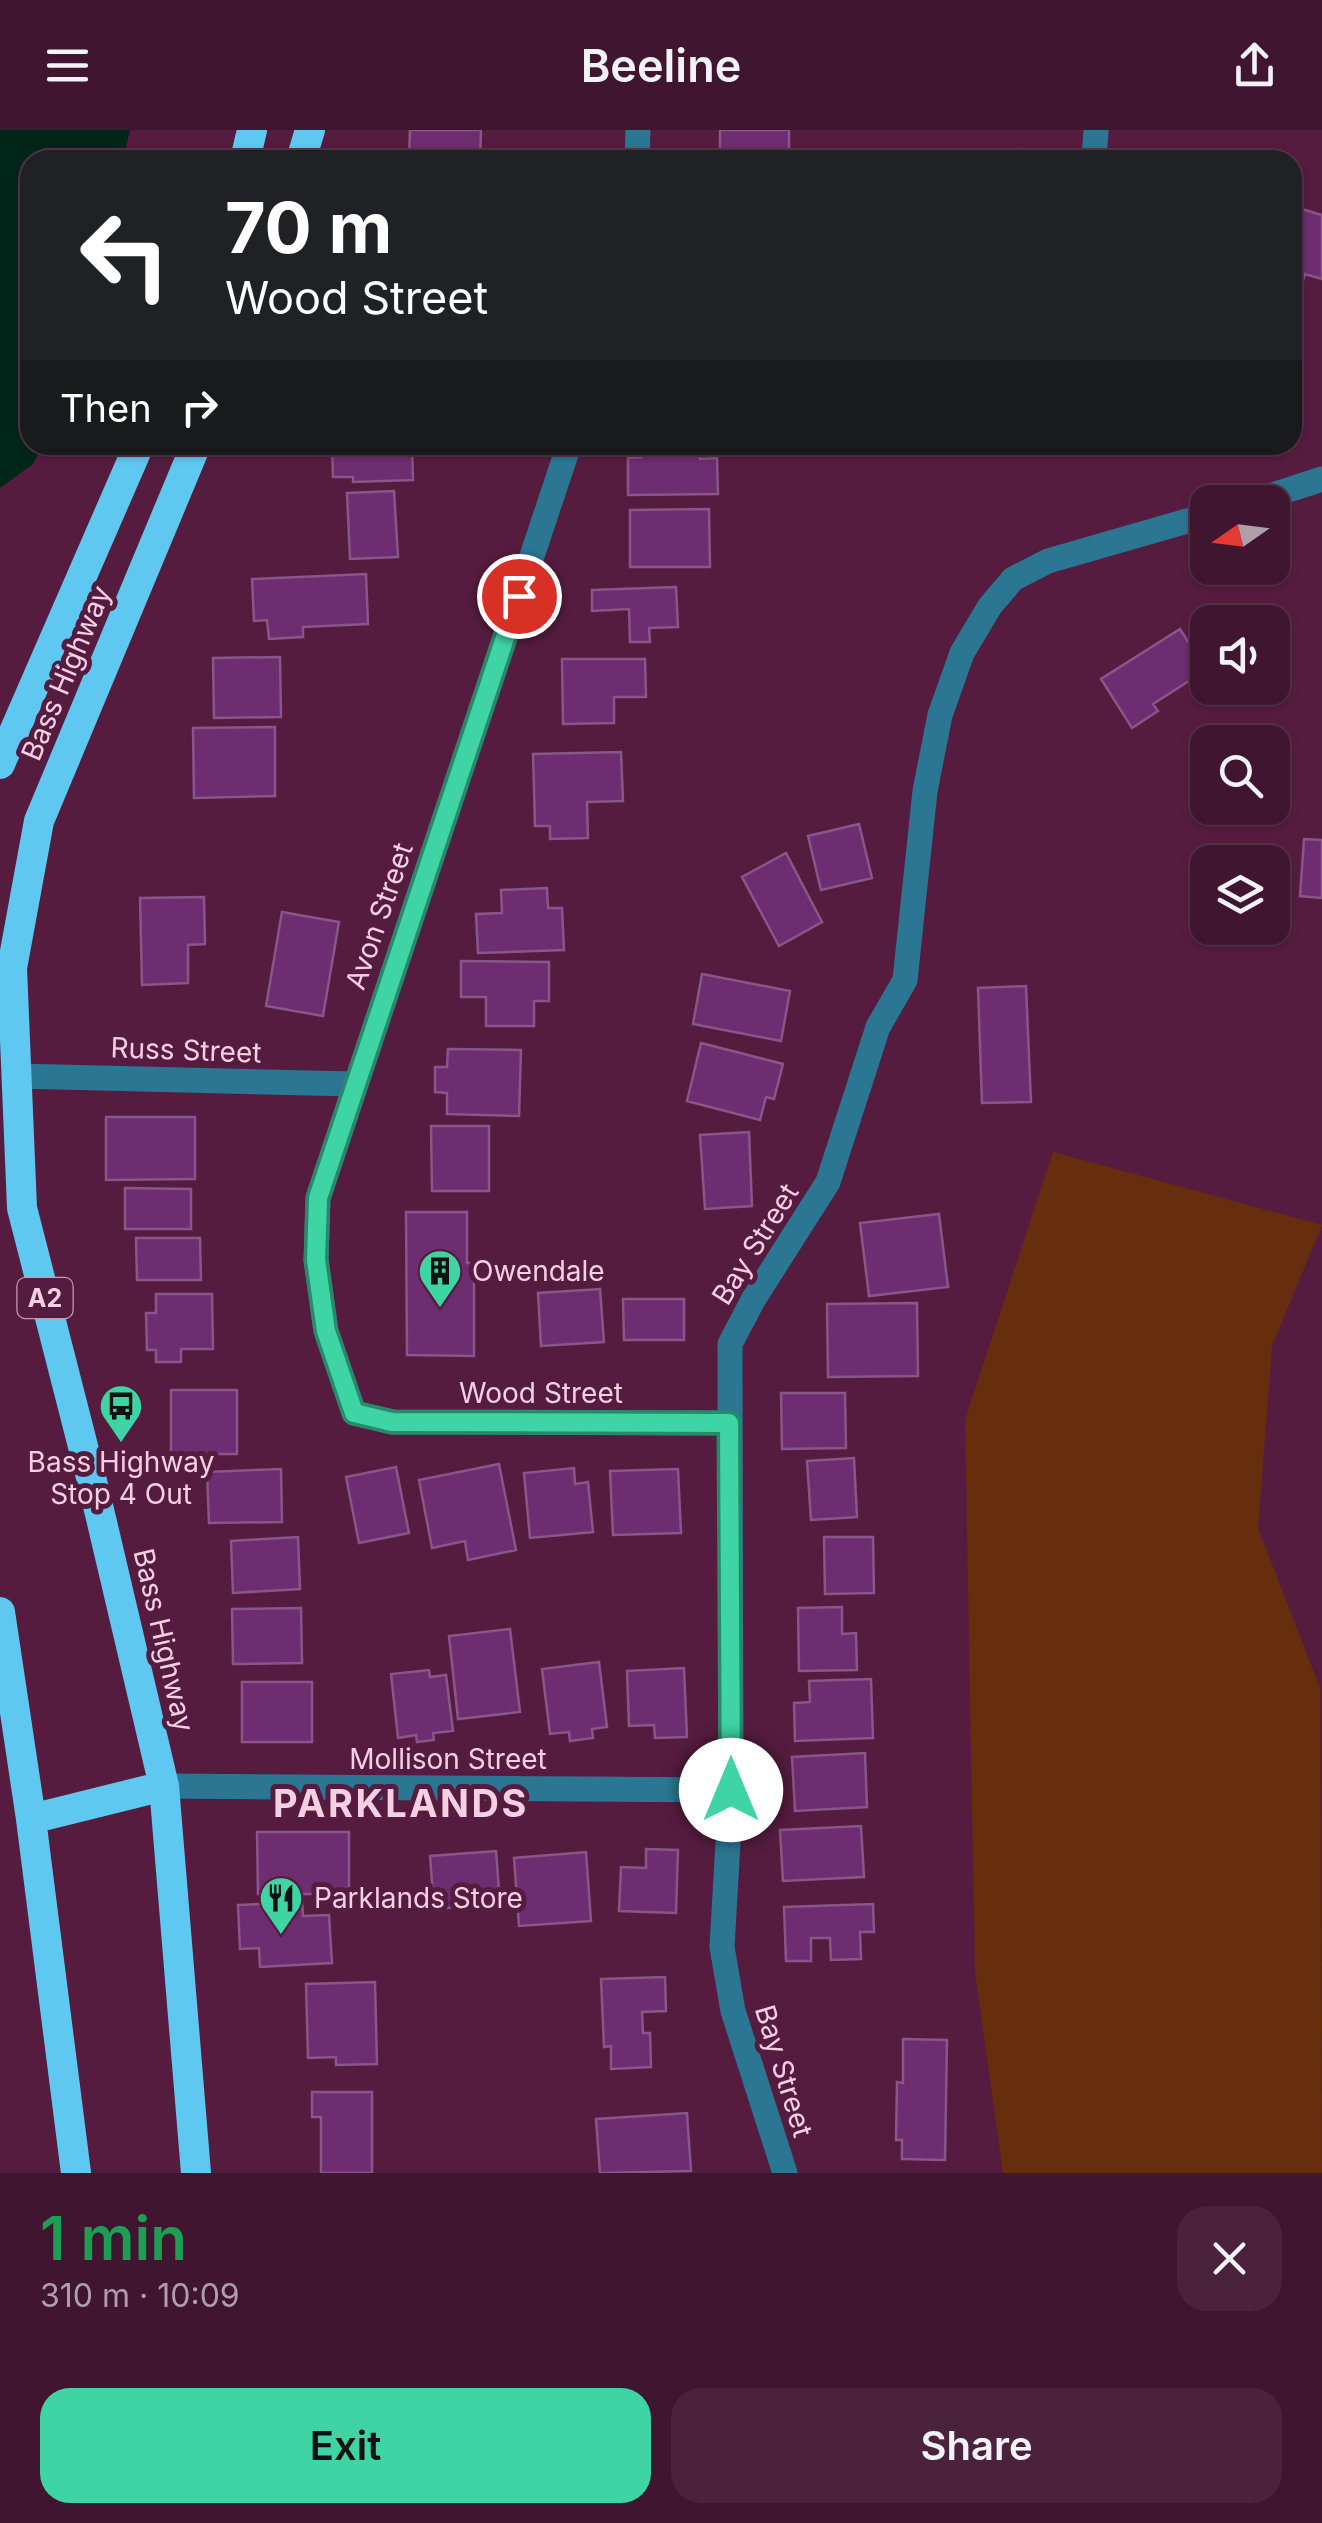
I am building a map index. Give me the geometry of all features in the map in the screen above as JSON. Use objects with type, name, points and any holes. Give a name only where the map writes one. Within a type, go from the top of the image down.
[{"type":"highway","name":"Bass Highway","points":[[0,764],[135,455]]},
{"type":"highway","name":"Bass Highway","points":[[192,455],[40,821],[12,968],[22,1208],[96,1496],[164,1786],[196,2173]]},
{"type":"highway","points":[[0,1612],[76,2173]]},
{"type":"highway","points":[[30,1818],[164,1786]]},
{"type":"street","name":"Avon Street","points":[[354,1413],[326,1331],[316,1260],[318,1198],[566,455]]},
{"type":"street","points":[[1290,490],[1322,480]]},
{"type":"street","name":"Bay Street","points":[[785,2173],[732,2011],[722,1948],[731,1790],[730,1344],[753,1300],[828,1182],[878,1027],[905,980],[925,791],[940,715],[962,654],[990,606],[1013,579],[1048,561],[1190,520]]},
{"type":"street","name":"Russ Street","points":[[16,1076],[354,1084]]},
{"type":"street","name":"Wood Street","points":[[354,1413],[392,1422],[729,1423]]},
{"type":"street","name":"Mollison Street","points":[[164,1786],[731,1790]]},
{"type":"shaded area","points":[[0,130],[130,130],[125,150],[20,150],[20,455],[38,455],[33,464],[0,488]]},
{"type":"shaded area","points":[[1053,1152],[1322,1225],[1272,1346],[1258,1528],[1320,1688],[1322,2173],[1003,2173],[975,1971],[965,1420]]},
{"type":"building","points":[[410,130],[481,130],[480,150],[409,150]]},
{"type":"building","points":[[720,130],[789,130],[789,150],[720,150]]},
{"type":"building","points":[[1302,209],[1322,215],[1322,279],[1305,274],[1302,283]]},
{"type":"building","points":[[332,455],[412,455],[413,480],[353,482],[353,477],[333,477]]},
{"type":"building","points":[[628,458],[717,458],[718,494],[628,495]]},
{"type":"building","points":[[394,491],[398,557],[350,559],[347,493]]},
{"type":"building","points":[[709,509],[710,567],[630,567],[630,510]]},
{"type":"building","points":[[366,574],[368,624],[303,627],[303,637],[269,639],[267,620],[254,621],[252,579]]},
{"type":"building","points":[[676,587],[678,627],[649,628],[650,642],[630,642],[629,609],[592,611],[592,590]]},
{"type":"building","points":[[1180,629],[1190,645],[1190,680],[1153,704],[1158,711],[1132,728],[1101,679]]},
{"type":"building","points":[[280,657],[281,717],[214,718],[213,658]]},
{"type":"building","points":[[562,659],[645,659],[646,697],[614,697],[614,723],[563,724]]},
{"type":"building","points":[[275,727],[275,796],[194,798],[193,728]]},
{"type":"building","points":[[621,752],[623,801],[587,802],[588,838],[550,839],[550,826],[535,826],[533,754]]},
{"type":"building","points":[[859,824],[872,878],[821,890],[808,836]]},
{"type":"building","points":[[1304,839],[1322,840],[1322,898],[1300,896]]},
{"type":"building","points":[[786,853],[822,922],[779,946],[742,877]]},
{"type":"building","points":[[547,888],[548,908],[562,908],[564,950],[478,953],[476,914],[502,913],[501,890]]},
{"type":"building","points":[[204,897],[205,944],[188,945],[188,983],[142,985],[140,898]]},
{"type":"building","points":[[282,912],[339,922],[323,1016],[266,1006]]},
{"type":"building","points":[[461,961],[549,962],[549,1001],[534,1001],[534,1026],[486,1026],[486,997],[461,997]]},
{"type":"building","points":[[702,974],[790,991],[781,1041],[693,1024]]},
{"type":"building","points":[[1026,986],[1031,1102],[982,1103],[978,988]]},
{"type":"building","points":[[701,1043],[783,1064],[774,1099],[766,1097],[760,1120],[687,1101]]},
{"type":"building","points":[[448,1049],[521,1050],[519,1116],[447,1114],[447,1093],[435,1092],[435,1067],[447,1067]]},
{"type":"building","points":[[106,1117],[195,1117],[195,1179],[106,1180]]},
{"type":"building","points":[[431,1126],[489,1126],[489,1191],[432,1191]]},
{"type":"building","points":[[749,1132],[752,1206],[705,1209],[700,1135]]},
{"type":"building","points":[[125,1188],[191,1189],[191,1229],[125,1229]]},
{"type":"building","name":"Owendale","points":[[406,1212],[467,1212],[467,1263],[474,1263],[474,1356],[407,1355]]},
{"type":"building","points":[[939,1214],[948,1287],[869,1296],[860,1223]]},
{"type":"building","points":[[136,1238],[200,1238],[201,1280],[137,1280]]},
{"type":"building","points":[[600,1289],[604,1342],[541,1346],[538,1293]]},
{"type":"building","points":[[156,1294],[212,1294],[213,1349],[181,1349],[181,1362],[156,1362],[156,1350],[147,1350],[146,1313],[156,1313]]},
{"type":"building","points":[[623,1299],[684,1299],[684,1340],[624,1340]]},
{"type":"building","points":[[917,1303],[918,1376],[828,1377],[827,1304]]},
{"type":"building","points":[[171,1390],[237,1390],[237,1454],[171,1454]]},
{"type":"building","points":[[781,1393],[845,1393],[846,1448],[782,1449]]},
{"type":"building","points":[[854,1458],[857,1517],[811,1520],[807,1461]]},
{"type":"building","points":[[499,1464],[516,1550],[468,1560],[465,1541],[432,1548],[419,1480]]},
{"type":"building","points":[[396,1467],[409,1533],[359,1543],[346,1477]]},
{"type":"building","points":[[574,1468],[575,1484],[588,1482],[593,1532],[530,1538],[524,1473]]},
{"type":"building","points":[[281,1469],[282,1522],[209,1523],[207,1472]]},
{"type":"building","points":[[678,1469],[681,1533],[613,1535],[610,1471]]},
{"type":"building","points":[[298,1537],[300,1589],[233,1593],[231,1541]]},
{"type":"building","points":[[824,1537],[873,1537],[874,1593],[825,1594]]},
{"type":"building","points":[[842,1607],[842,1634],[856,1633],[857,1670],[799,1671],[798,1608]]},
{"type":"building","points":[[301,1608],[302,1663],[233,1664],[232,1609]]},
{"type":"building","points":[[510,1629],[520,1712],[458,1719],[449,1636]]},
{"type":"building","points":[[599,1662],[607,1727],[592,1729],[593,1738],[570,1741],[569,1732],[550,1734],[542,1669]]},
{"type":"building","points":[[684,1668],[687,1737],[655,1738],[654,1725],[629,1726],[627,1671]]},
{"type":"building","points":[[429,1670],[430,1677],[446,1675],[453,1731],[433,1733],[434,1740],[417,1742],[416,1735],[398,1738],[391,1674]]},
{"type":"building","points":[[871,1679],[873,1738],[795,1741],[794,1703],[810,1702],[809,1681]]},
{"type":"building","points":[[242,1682],[312,1682],[312,1742],[242,1742]]},
{"type":"building","points":[[865,1753],[867,1807],[795,1811],[792,1757]]},
{"type":"building","points":[[861,1826],[864,1877],[783,1881],[780,1830]]},
{"type":"building","points":[[257,1832],[349,1832],[349,1894],[258,1894]]},
{"type":"building","points":[[646,1849],[678,1850],[676,1913],[619,1911],[621,1867],[646,1868]]},
{"type":"building","points":[[496,1851],[500,1904],[434,1909],[430,1856]]},
{"type":"building","points":[[586,1852],[591,1921],[519,1926],[514,1858]]},
{"type":"building","points":[[302,1902],[303,1916],[329,1915],[332,1963],[260,1967],[259,1948],[240,1949],[238,1905]]},
{"type":"building","points":[[873,1904],[874,1932],[860,1932],[861,1959],[831,1960],[830,1938],[811,1938],[811,1961],[786,1961],[784,1907]]},
{"type":"building","points":[[665,1977],[666,2011],[642,2012],[643,2033],[650,2033],[651,2067],[611,2069],[611,2046],[604,2047],[601,1979]]},
{"type":"building","points":[[375,1982],[377,2064],[336,2065],[336,2057],[308,2058],[306,1984]]},
{"type":"building","points":[[903,2039],[947,2040],[945,2160],[902,2159],[902,2140],[896,2140],[897,2082],[903,2083]]},
{"type":"building","points":[[312,2092],[372,2092],[372,2173],[321,2173],[321,2117],[312,2117]]},
{"type":"building","points":[[687,2113],[691,2171],[600,2173],[596,2119]]},
{"type":"place","name":"Owendale","points":[[440,1309]]},
{"type":"place","name":"Bass Highway Stop 4 Out","points":[[121,1444]]},
{"type":"place","name":"Parklands Store","points":[[281,1936]]},
{"type":"district","name":"PARKLANDS","points":[[401,1803]]},
{"type":"route","points":[[519,596],[318,1198],[316,1260],[326,1331],[354,1413],[392,1422],[729,1423],[731,1790]]}]
